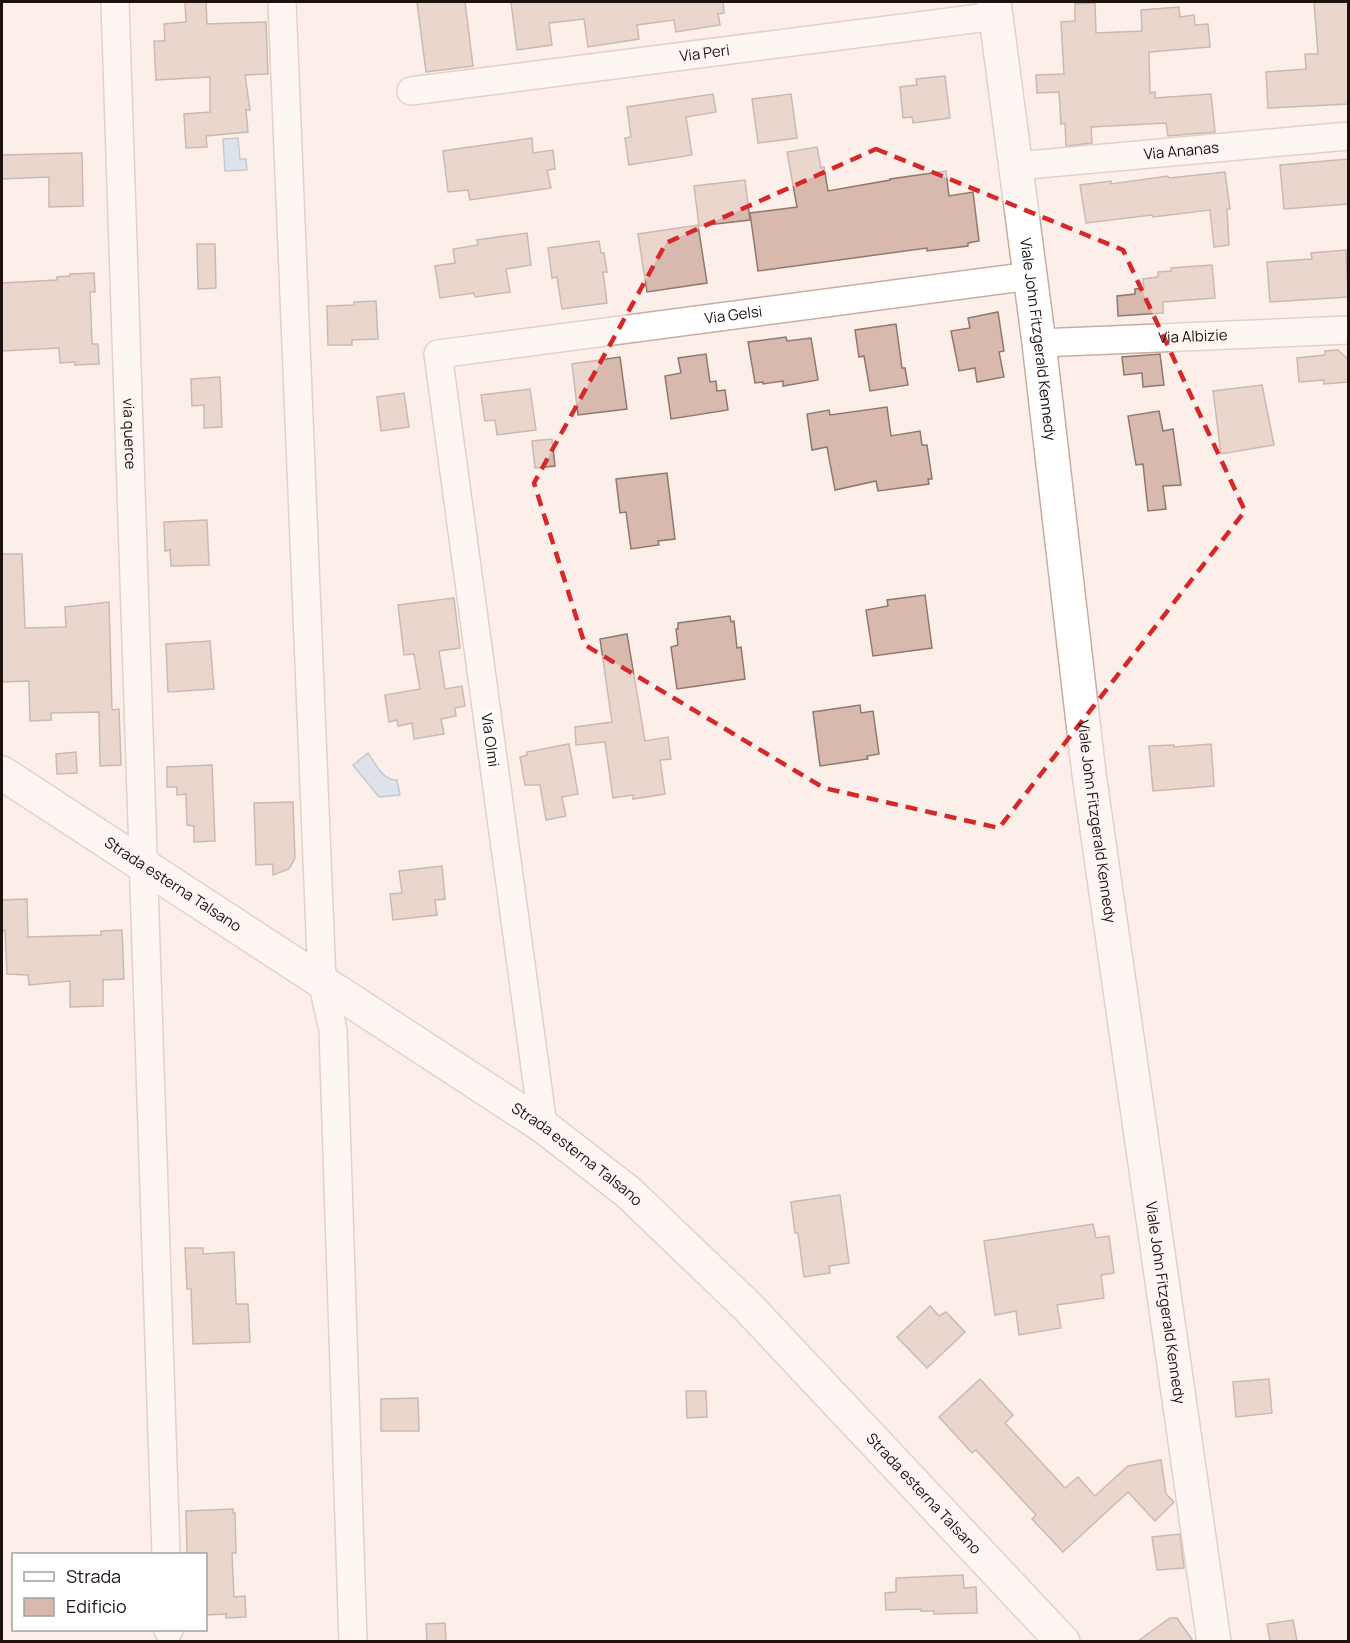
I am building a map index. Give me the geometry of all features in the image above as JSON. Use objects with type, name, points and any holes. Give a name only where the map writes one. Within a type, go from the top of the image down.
[{"type":"street","name":"via querce","points":[[116,2],[166,1553]]},
{"type":"street","points":[[282,2],[322,981],[333,1030],[353,1641]]},
{"type":"street","name":"Via Peri","points":[[411,91],[995,9]]},
{"type":"street","name":"Viale John Fitzgerald Kennedy","points":[[995,9],[1039,343],[1089,774],[1214,1641]]},
{"type":"street","name":"Via Ananas","points":[[1016,165],[1348,136]]},
{"type":"street","name":"Via Gelsi","points":[[438,354],[1030,276]]},
{"type":"street","name":"Via Albizie","points":[[1039,343],[1348,330]]},
{"type":"street","name":"Via Olmi","points":[[438,354],[543,1126]]},
{"type":"street","name":"Strada esterna Talsano","points":[[2,773],[543,1126],[628,1192],[748,1306],[1063,1641]]},
{"type":"highlighted area","points":[[876,149],[1123,250],[1245,511],[999,828],[824,788],[585,645],[534,483],[666,243]]},
{"type":"water","points":[[238,138],[240,159],[246,159],[247,170],[225,171],[223,139]]},
{"type":"water","points":[[368,753],[384,775],[397,780],[400,795],[379,797],[353,765]]},
{"type":"building","points":[[185,2],[206,2],[207,24],[266,22],[268,74],[245,75],[250,110],[246,110],[248,132],[206,136],[207,147],[186,148],[184,114],[210,112],[210,77],[156,80],[154,41],[165,41],[164,24],[186,22]]},
{"type":"building","points":[[417,2],[465,2],[473,66],[426,72]]},
{"type":"building","points":[[511,2],[723,2],[724,13],[718,14],[720,25],[676,32],[674,20],[637,25],[639,39],[588,47],[584,19],[549,23],[552,45],[517,50]]},
{"type":"building","points":[[1314,2],[1348,2],[1348,104],[1268,108],[1266,72],[1306,69],[1305,54],[1318,54]]},
{"type":"building","points":[[1095,3],[1096,33],[1142,31],[1141,10],[1179,7],[1180,17],[1194,15],[1195,25],[1208,24],[1210,47],[1149,52],[1150,93],[1155,92],[1155,98],[1211,94],[1215,132],[1168,136],[1166,123],[1091,127],[1092,143],[1066,146],[1065,123],[1061,124],[1059,92],[1037,93],[1036,75],[1064,74],[1061,22],[1075,21],[1075,4]]},
{"type":"building","points":[[945,76],[950,118],[913,123],[912,117],[903,118],[900,87],[917,85],[916,79]]},
{"type":"building","points":[[713,94],[716,112],[686,117],[692,155],[629,165],[625,138],[631,137],[627,107]]},
{"type":"building","points":[[791,94],[797,138],[758,143],[752,99]]},
{"type":"building","points":[[532,138],[533,153],[553,150],[555,169],[547,170],[551,188],[470,200],[468,190],[448,192],[443,151]]},
{"type":"building","points":[[817,147],[821,168],[824,167],[828,191],[946,171],[949,196],[973,192],[979,241],[968,243],[968,246],[927,251],[927,248],[758,271],[750,213],[797,207],[787,152]]},
{"type":"building","points":[[82,153],[83,206],[49,207],[49,177],[2,179],[2,155]]},
{"type":"building","points":[[1348,159],[1348,204],[1284,209],[1280,165]]},
{"type":"building","points":[[1225,172],[1230,209],[1227,209],[1229,245],[1214,247],[1210,210],[1086,223],[1080,185]]},
{"type":"building","points":[[745,180],[750,220],[699,226],[694,186]]},
{"type":"building","points":[[698,225],[707,283],[647,292],[638,234]]},
{"type":"building","points":[[527,233],[531,265],[506,269],[510,292],[475,297],[474,293],[440,298],[435,266],[455,263],[453,249],[478,245],[477,240]]},
{"type":"building","points":[[599,241],[601,253],[604,253],[607,272],[603,272],[607,303],[562,309],[557,277],[552,278],[548,248]]},
{"type":"building","points":[[197,244],[215,244],[216,288],[198,289]]},
{"type":"building","points":[[1346,250],[1348,297],[1270,302],[1267,262],[1312,259],[1311,253]]},
{"type":"building","points":[[1212,265],[1215,298],[1163,302],[1163,313],[1118,316],[1117,296],[1135,294],[1135,289],[1144,288],[1143,279],[1158,277],[1158,272],[1171,271],[1171,268]]},
{"type":"building","points":[[94,273],[95,292],[90,292],[92,344],[98,344],[99,364],[60,363],[59,348],[2,351],[2,283],[57,280],[57,277],[70,276],[70,274]]},
{"type":"building","points":[[376,301],[378,339],[352,340],[352,345],[328,345],[327,306]]},
{"type":"building","points":[[998,312],[1004,351],[999,352],[1004,377],[977,382],[975,368],[959,371],[951,331],[970,328],[968,318]]},
{"type":"building","points":[[896,324],[902,368],[905,368],[908,385],[870,391],[864,356],[859,357],[855,330]]},
{"type":"building","points":[[786,337],[787,341],[811,338],[818,380],[783,386],[783,381],[755,383],[748,342]]},
{"type":"building","points":[[1338,350],[1348,359],[1348,382],[1324,384],[1324,380],[1299,382],[1297,358],[1325,355],[1325,351]]},
{"type":"building","points":[[706,354],[710,382],[716,381],[717,391],[725,390],[728,410],[671,419],[665,376],[681,373],[678,358]]},
{"type":"building","points":[[1160,354],[1164,385],[1143,387],[1142,373],[1124,375],[1122,357]]},
{"type":"building","points":[[620,357],[627,409],[578,415],[572,364]]},
{"type":"building","points":[[220,377],[222,427],[204,428],[204,405],[192,406],[191,379]]},
{"type":"building","points":[[1262,385],[1274,445],[1221,454],[1213,391]]},
{"type":"building","points":[[530,389],[536,430],[497,435],[495,420],[485,421],[481,395]]},
{"type":"building","points":[[404,393],[409,427],[381,431],[377,397]]},
{"type":"building","points":[[887,407],[891,436],[920,431],[922,445],[927,445],[932,479],[928,479],[929,484],[878,491],[876,481],[835,490],[827,447],[812,450],[807,414],[829,410],[830,415]]},
{"type":"building","points":[[1159,411],[1163,431],[1173,429],[1181,485],[1163,486],[1166,509],[1148,511],[1143,464],[1136,465],[1128,416]]},
{"type":"building","points":[[552,439],[555,466],[535,468],[532,441]]},
{"type":"building","points":[[667,473],[675,539],[658,541],[659,545],[631,549],[626,512],[620,513],[616,479]]},
{"type":"building","points":[[207,520],[209,565],[171,566],[170,550],[165,551],[164,522]]},
{"type":"building","points":[[2,554],[22,554],[25,628],[66,627],[65,607],[109,602],[112,710],[119,709],[121,765],[100,766],[99,712],[51,713],[51,720],[30,721],[29,681],[2,682]]},
{"type":"building","points":[[925,595],[932,648],[873,656],[866,610],[888,606],[887,600]]},
{"type":"building","points":[[454,598],[460,648],[439,651],[445,689],[462,686],[465,706],[455,708],[456,716],[441,719],[444,734],[414,739],[412,723],[398,726],[397,720],[389,722],[385,695],[420,689],[414,654],[404,655],[398,605]]},
{"type":"building","points":[[730,616],[731,622],[734,621],[737,648],[741,647],[745,679],[677,689],[671,647],[678,645],[676,629],[678,629],[678,623]]},
{"type":"building","points":[[627,634],[645,741],[668,737],[671,759],[660,760],[665,794],[633,799],[633,795],[613,798],[605,742],[576,745],[575,727],[612,722],[600,639]]},
{"type":"building","points":[[210,641],[214,689],[168,692],[166,644]]},
{"type":"building","points":[[860,705],[861,713],[873,711],[879,754],[867,756],[868,759],[820,766],[813,712]]},
{"type":"building","points":[[569,744],[578,794],[562,797],[566,816],[546,820],[540,785],[525,785],[520,757],[527,755],[527,752]]},
{"type":"building","points":[[1211,744],[1214,786],[1153,791],[1149,746],[1174,745],[1174,747]]},
{"type":"building","points":[[76,752],[77,773],[57,774],[56,754]]},
{"type":"building","points":[[212,765],[215,841],[194,842],[194,826],[187,825],[186,794],[177,795],[177,787],[167,787],[167,767]]},
{"type":"building","points":[[293,802],[295,858],[289,869],[273,875],[273,864],[256,865],[254,803]]},
{"type":"building","points":[[442,866],[445,899],[435,900],[437,915],[393,920],[390,894],[402,893],[399,871]]},
{"type":"building","points":[[27,899],[28,937],[101,935],[101,931],[122,930],[124,979],[103,980],[103,1006],[70,1007],[70,981],[29,985],[28,975],[7,974],[5,930],[2,931],[2,900]]},
{"type":"building","points":[[840,1195],[849,1263],[829,1266],[830,1273],[804,1277],[791,1202]]},
{"type":"building","points":[[1093,1224],[1096,1238],[1109,1236],[1114,1273],[1101,1275],[1104,1298],[1057,1305],[1061,1328],[1019,1335],[1016,1311],[995,1315],[984,1241]]},
{"type":"building","points":[[185,1248],[203,1248],[203,1254],[234,1252],[236,1304],[248,1304],[250,1342],[193,1344],[191,1289],[187,1289]]},
{"type":"building","points":[[930,1306],[939,1316],[946,1312],[965,1332],[927,1368],[897,1337]]},
{"type":"building","points":[[980,1379],[1013,1415],[1005,1423],[1065,1488],[1078,1477],[1095,1496],[1128,1466],[1161,1460],[1166,1494],[1174,1502],[1155,1521],[1128,1492],[1063,1552],[1032,1519],[1036,1515],[976,1450],[972,1453],[939,1417]]},
{"type":"building","points":[[1269,1379],[1272,1413],[1236,1417],[1233,1382]]},
{"type":"building","points":[[686,1391],[706,1391],[707,1417],[687,1418]]},
{"type":"building","points":[[418,1398],[419,1431],[381,1431],[381,1399]]},
{"type":"building","points":[[233,1509],[236,1553],[232,1553],[234,1597],[245,1596],[246,1617],[226,1618],[226,1614],[207,1615],[207,1553],[187,1553],[186,1511]]},
{"type":"building","points":[[1180,1534],[1184,1568],[1157,1570],[1152,1537]]},
{"type":"building","points":[[963,1575],[964,1588],[976,1587],[977,1613],[934,1614],[934,1611],[921,1611],[921,1609],[886,1610],[885,1593],[896,1592],[896,1578]]},
{"type":"building","points":[[1170,1618],[1177,1618],[1193,1641],[1138,1641]]},
{"type":"building","points":[[1293,1620],[1297,1641],[1270,1641],[1267,1624]]},
{"type":"building","points":[[445,1623],[446,1641],[427,1641],[426,1624]]}]
